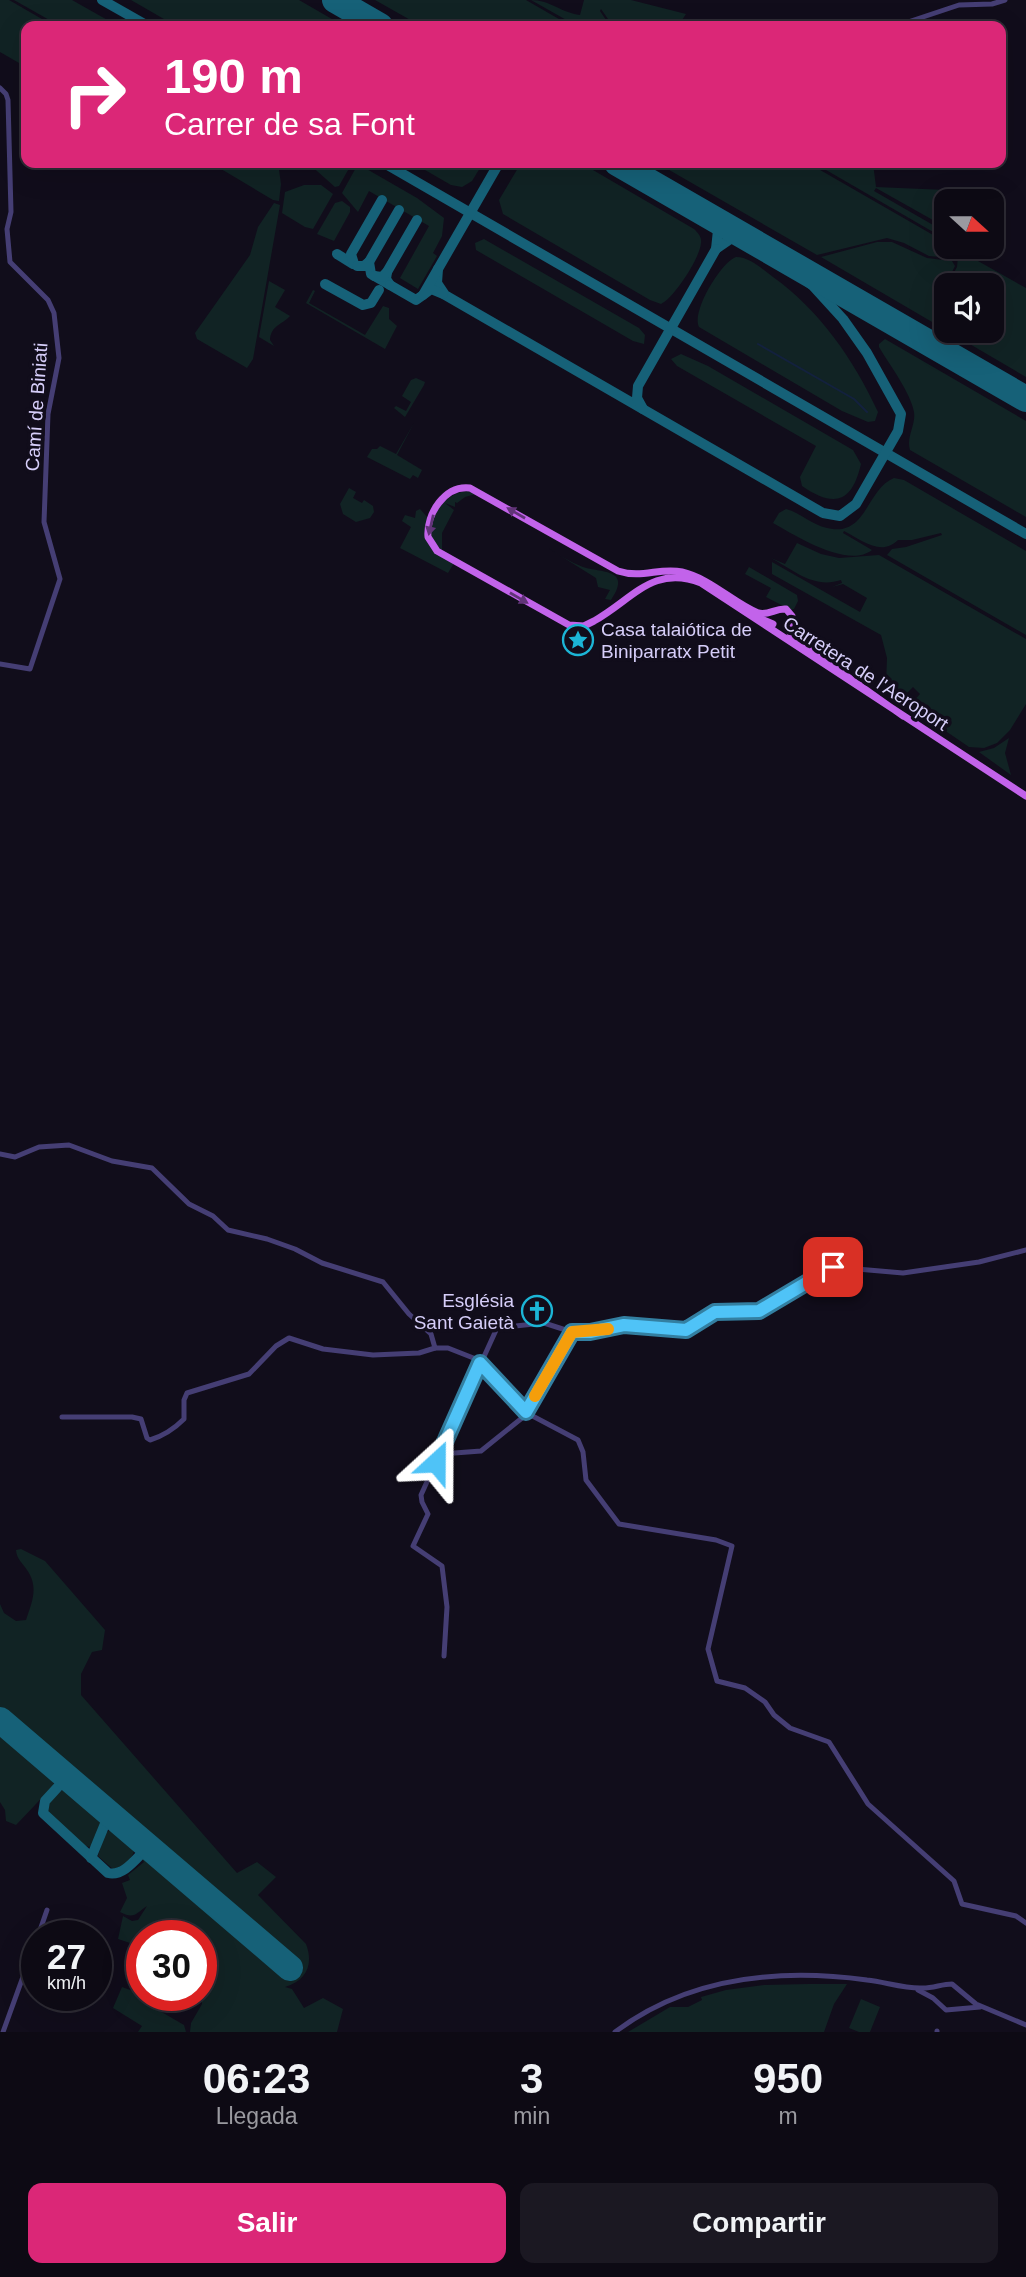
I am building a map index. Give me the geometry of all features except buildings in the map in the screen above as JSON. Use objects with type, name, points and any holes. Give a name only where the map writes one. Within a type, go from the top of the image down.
[{"type":"main road","name":"Carretera de l'Aeroport","points":[[775,611],[763,615],[753,611],[699,578],[680,572],[631,574],[618,570],[479,492],[461,487],[447,494],[430,521],[428,533],[432,544],[441,554],[564,623],[580,626],[591,623],[656,580],[673,576],[705,584],[1026,796]]},
{"type":"main road","points":[[740,608],[776,626],[823,664]]},
{"type":"main road","points":[[776,626],[772,618],[775,611],[788,611],[790,633],[796,640],[903,716]]},
{"type":"main road","points":[[776,626],[785,628],[791,623]]},
{"type":"street","points":[[911,21],[963,4],[992,4],[1005,0]]},
{"type":"street","name":"Camí de Biniati","points":[[0,89],[8,100],[11,212],[7,239],[10,262],[48,300],[55,323],[59,358],[48,414],[44,522],[60,579],[30,669],[0,664]]},
{"type":"street","points":[[0,1154],[15,1157],[39,1146],[69,1145],[111,1161],[152,1167],[189,1204],[214,1216],[228,1230],[276,1242],[322,1263],[383,1282],[409,1314],[431,1334],[435,1348]]},
{"type":"street","points":[[444,1656],[447,1607],[442,1566],[414,1546],[428,1514],[421,1495],[497,1328],[519,1328],[543,1323],[572,1332],[590,1332],[624,1325],[686,1330],[715,1312],[759,1311],[834,1267],[903,1273],[979,1262],[1026,1250]]},
{"type":"street","points":[[441,1454],[481,1451],[526,1412],[572,1332]]},
{"type":"street","points":[[62,1417],[105,1419],[117,1416],[141,1419],[150,1440],[165,1435],[172,1426],[184,1419],[184,1400],[187,1394],[249,1374],[276,1346],[289,1338],[324,1349],[373,1355],[419,1353],[435,1348],[448,1348],[480,1362],[526,1412],[574,1437],[580,1444],[584,1457],[586,1480],[621,1525],[716,1540],[732,1546],[708,1649],[718,1681],[745,1688],[765,1702],[774,1715],[790,1728],[829,1742],[868,1804],[954,1881],[962,1904],[1016,1916],[1026,1923]]},
{"type":"street","points":[[43,1920],[47,1910]]},
{"type":"street","points":[[615,2032],[637,2016],[677,1996],[724,1982],[771,1976],[813,1975],[868,1980],[912,1988],[927,1994],[944,2010],[984,2008]]},
{"type":"street","points":[[3,2032],[21,1982]]},
{"type":"street","points":[[912,1988],[952,1984],[970,2001],[1026,2025]]},
{"type":"street","points":[[937,2002],[937,1991],[942,1986]]},
{"type":"street","points":[[956,2009],[962,2002],[962,1992]]},
{"type":"shaded area","points":[[0,0],[9,0],[45,21],[21,21],[21,64],[0,52]]},
{"type":"shaded area","points":[[14,0],[72,0],[109,21],[51,21]]},
{"type":"shaded area","points":[[131,0],[299,0],[335,21],[167,21]]},
{"type":"shaded area","points":[[375,0],[526,0],[562,21],[412,21]]},
{"type":"shaded area","points":[[531,0],[580,15],[584,0],[631,0],[686,14],[681,21],[609,21],[601,9],[607,21],[568,21]]},
{"type":"shaded area","points":[[219,168],[279,168],[281,184],[279,201]]},
{"type":"shaded area","points":[[314,168],[349,168],[339,186],[335,187]]},
{"type":"shaded area","points":[[356,168],[365,168],[417,198],[444,218],[442,236],[433,253],[437,256],[418,289],[400,278],[429,226],[369,191],[358,212],[342,193]]},
{"type":"shaded area","points":[[422,168],[480,168],[472,181],[462,187],[451,185]]},
{"type":"shaded area","points":[[518,168],[590,168],[694,229],[701,239],[700,250],[679,286],[661,304],[503,214],[499,200]]},
{"type":"shaded area","points":[[666,168],[817,168],[934,236],[934,256],[887,238],[817,255]]},
{"type":"shaded area","points":[[823,168],[874,168],[876,187],[934,189],[934,221],[876,188],[874,191],[934,226],[934,232]]},
{"type":"shaded area","points":[[304,185],[321,185],[333,194],[313,229],[282,213],[285,192]]},
{"type":"shaded area","points":[[342,201],[350,207],[350,212],[334,241],[317,234],[335,203]]},
{"type":"shaded area","points":[[274,203],[280,205],[253,359],[247,368],[197,339],[195,333],[250,255],[258,227]]},
{"type":"shaded area","points":[[484,239],[639,328],[645,335],[644,344],[633,341],[476,250],[475,243]]},
{"type":"shaded area","points":[[877,242],[892,242],[927,258],[952,261],[955,266],[952,272],[934,273],[934,323],[821,257]]},
{"type":"shaded area","points":[[736,257],[760,267],[790,290],[820,320],[858,373],[878,412],[875,421],[868,422],[842,411],[699,327],[699,310],[709,288],[723,268]]},
{"type":"shaded area","points":[[958,259],[974,259],[999,273],[954,273]]},
{"type":"shaded area","points":[[1004,276],[1026,288],[1026,377],[968,343],[1004,343]]},
{"type":"shaded area","points":[[269,281],[285,290],[275,307],[290,316],[272,331],[270,340],[274,346],[259,337]]},
{"type":"shaded area","points":[[313,290],[315,291],[309,303],[365,335],[383,306],[389,308],[389,319],[397,326],[385,349],[306,303]]},
{"type":"shaded area","points":[[885,339],[1026,421],[1026,517],[910,450],[914,412],[904,388],[879,347]]},
{"type":"shaded area","points":[[681,354],[708,366],[853,450],[861,464],[847,494],[832,499],[802,486],[800,477],[816,446],[677,366],[671,359]]},
{"type":"shaded area","points":[[416,378],[425,382],[405,417],[394,408],[396,406],[406,411],[411,402],[402,396],[411,380]]},
{"type":"shaded area","points":[[414,423],[397,455],[422,470],[418,478],[413,475],[410,479],[367,457],[372,449],[380,446],[396,454]]},
{"type":"shaded area","points":[[894,478],[904,480],[1026,551],[1026,635],[887,555],[892,549],[906,547],[942,535],[941,533],[912,540],[898,540],[892,545],[878,547],[844,531],[843,533],[872,550],[862,555],[850,556],[822,548],[773,523],[779,513],[786,509],[827,528],[840,529],[850,526],[865,511],[877,492]]},
{"type":"shaded area","points":[[349,488],[356,492],[353,498],[362,503],[364,500],[373,506],[374,512],[370,518],[356,522],[343,514],[340,504]]},
{"type":"shaded area","points":[[468,491],[476,494],[455,502],[455,507],[445,503],[454,510],[442,533],[442,551],[431,537],[436,513],[446,500],[453,495]]},
{"type":"shaded area","points":[[420,509],[427,517],[430,546],[454,563],[448,573],[400,548],[411,527],[402,521],[405,515],[415,518],[416,511]]},
{"type":"shaded area","points":[[797,543],[821,554],[839,558],[879,555],[1026,639],[1026,704],[1010,730],[997,743],[984,748],[969,747],[909,706],[920,694],[913,687],[906,694],[891,694],[886,684],[887,658],[881,635],[772,574],[772,562],[860,612],[867,598],[843,584],[832,587],[842,583],[841,580],[813,580],[771,558],[785,564]]},
{"type":"shaded area","points":[[559,555],[583,567],[616,577],[617,590],[611,600],[605,599],[610,590],[598,587],[596,578]]},
{"type":"shaded area","points":[[749,567],[797,595],[798,601],[794,609],[791,610],[766,597],[771,588],[745,574]]},
{"type":"shaded area","points":[[1009,738],[1005,753],[1011,775],[979,752],[994,748]]},
{"type":"shaded area","points":[[21,1549],[45,1561],[105,1630],[102,1650],[92,1652],[81,1674],[81,1695],[237,1873],[257,1862],[276,1877],[258,1895],[306,1944],[309,1959],[303,1976],[285,1987],[292,1989],[304,2008],[323,1998],[343,2009],[337,2032],[190,2032],[191,2023],[198,2011],[217,2011],[217,1920],[138,1920],[147,1906],[132,1915],[120,1912],[127,1898],[122,1883],[130,1880],[128,1875],[144,1862],[142,1859],[150,1858],[272,1961],[276,1972],[287,1974],[295,1964],[0,1711],[0,1604],[4,1613],[16,1621],[26,1620],[34,1589],[31,1576],[16,1550]]},
{"type":"shaded area","points":[[0,1729],[52,1774],[54,1785],[16,1825],[6,1821],[5,1810],[0,1802]]},
{"type":"shaded area","points":[[65,1788],[71,1789],[102,1816],[99,1833],[89,1847],[80,1844],[47,1813],[48,1802]]},
{"type":"shaded area","points":[[112,1829],[124,1834],[134,1847],[129,1860],[114,1870],[98,1856],[105,1833]]},
{"type":"shaded area","points":[[123,1916],[130,1920],[126,1920],[126,1942],[118,1939]]},
{"type":"shaded area","points":[[847,1984],[834,2004],[824,2032],[628,2032],[670,2007],[688,2007],[702,2000],[701,1997],[726,1990],[764,1985]]},
{"type":"shaded area","points":[[122,1987],[126,1988],[126,2011],[160,2011],[184,2025],[186,2032],[138,2032],[142,2026],[113,2008]]},
{"type":"shaded area","points":[[861,1999],[880,2007],[870,2032],[849,2028]]},
{"type":"waterway","points":[[758,344],[854,399],[867,412]]},
{"type":"taxiway","points":[[102,0],[139,21]]},
{"type":"taxiway","points":[[393,168],[1026,534]]},
{"type":"taxiway","points":[[443,294],[431,289],[423,295],[496,168]]},
{"type":"taxiway","points":[[354,264],[351,254],[382,200]]},
{"type":"taxiway","points":[[369,262],[399,210]]},
{"type":"taxiway","points":[[707,214],[718,230],[716,249],[732,238],[754,242]]},
{"type":"taxiway","points":[[374,276],[382,277],[387,272],[417,220]]},
{"type":"taxiway","points":[[438,269],[437,283],[445,295],[823,513],[840,516],[856,504],[898,431],[901,414],[867,353],[843,319],[812,285],[764,247]]},
{"type":"taxiway","points":[[643,409],[637,398],[638,386],[716,249]]},
{"type":"taxiway","points":[[337,254],[353,264]]},
{"type":"taxiway","points":[[357,266],[364,266],[369,262],[371,274],[390,285],[386,279],[387,272]]},
{"type":"taxiway","points":[[325,284],[363,305],[371,303],[379,290]]},
{"type":"taxiway","points":[[390,285],[416,300],[423,295]]},
{"type":"taxiway","points":[[67,1777],[45,1801],[43,1813],[108,1873],[125,1869],[148,1847]]},
{"type":"taxiway","points":[[91,1858],[109,1814]]},
{"type":"runway","points":[[335,0],[371,21]]},
{"type":"runway","points":[[626,168],[1026,399]]},
{"type":"runway","points":[[0,1720],[290,1968]]},
{"type":"slow traffic","points":[[535,1396],[572,1332],[608,1329]]},
{"type":"place","name":"Casa talaiótica de Biniparratx Petit","points":[[578,640]]},
{"type":"place","name":"Església Sant Gaietà","points":[[537,1311]]},
{"type":"route","points":[[436,1462],[480,1363],[526,1412],[572,1332],[583,1333],[624,1325],[686,1330],[715,1312],[759,1311],[793,1288],[833,1267]]}]
